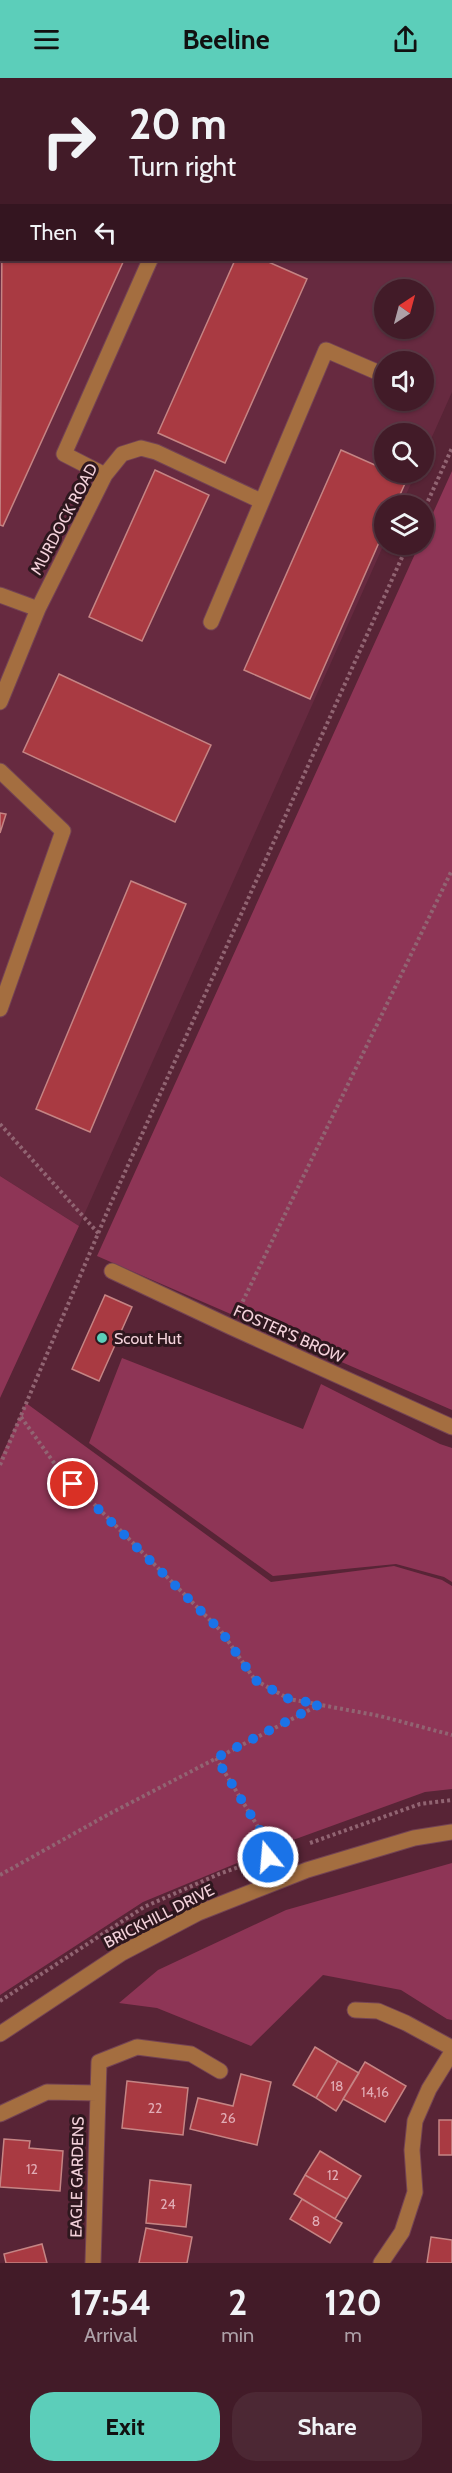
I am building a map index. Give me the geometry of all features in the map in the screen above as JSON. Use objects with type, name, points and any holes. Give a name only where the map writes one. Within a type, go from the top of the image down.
[{"type":"street","points":[[105,475],[64,454],[150,261]]},
{"type":"street","points":[[212,622],[326,350],[374,371]]},
{"type":"street","name":"MURDOCK ROAD","points":[[0,702],[38,609],[105,475],[122,454],[141,448],[156,452],[261,501]]},
{"type":"street","points":[[0,595],[38,609]]},
{"type":"street","points":[[0,771],[63,831],[0,1009]]},
{"type":"street","name":"FOSTER'S BROW","points":[[112,1271],[452,1427]]},
{"type":"street","name":"BRICKHILL DRIVE","points":[[0,2034],[122,1953],[198,1913],[307,1870],[414,1838],[452,1832]]},
{"type":"street","points":[[355,2010],[378,2011],[406,2023],[452,2050],[429,2089],[415,2121],[412,2150],[415,2192],[402,2232],[381,2263]]},
{"type":"street","name":"EAGLE GARDENS","points":[[93,2263],[99,2062],[137,2047],[191,2054],[220,2071]]},
{"type":"street","name":"EAGLE GARDENS","points":[[0,2114],[47,2092],[97,2092]]},
{"type":"path","points":[[431,495],[452,448]]},
{"type":"path","points":[[0,1465],[99,1234],[403,555]]},
{"type":"path","points":[[231,1327],[452,870]]},
{"type":"path","points":[[0,1124],[99,1234]]},
{"type":"path","points":[[21,1416],[57,1467],[221,1631],[255,1680],[289,1699],[380,1716],[452,1735]]},
{"type":"path","points":[[0,1875],[320,1704]]},
{"type":"path","points":[[216,1758],[263,1835],[268,1857]]},
{"type":"shaded area","points":[[0,261],[452,261],[452,392],[434,432],[434,423],[374,423],[374,483],[411,483],[406,495],[374,495],[374,555],[379,555],[79,1226],[0,1176]]},
{"type":"shaded area","points":[[452,471],[452,1410],[97,1256],[414,555],[434,555],[434,511]]},
{"type":"shaded area","points":[[0,1176],[79,1226],[0,1398]]},
{"type":"shaded area","points":[[122,1358],[303,1429],[321,1384],[452,1448],[452,1582],[444,1577],[396,1564],[273,1576],[89,1443]]},
{"type":"shaded area","points":[[26,1403],[271,1582],[394,1566],[442,1580],[452,1586],[452,1789],[425,1792],[293,1840],[143,1902],[0,1995],[0,1459]]},
{"type":"shaded area","points":[[452,1863],[452,2020],[401,1990],[323,1975],[251,2046],[157,2008],[119,2003],[158,1970],[286,1910]]},
{"type":"building","points":[[2,261],[124,261],[3,526],[0,525]]},
{"type":"building","points":[[235,261],[266,261],[307,279],[225,463],[158,433]]},
{"type":"building","points":[[341,450],[374,465],[374,483],[405,483],[400,495],[374,495],[374,554],[310,699],[244,670]]},
{"type":"building","points":[[155,470],[209,495],[142,641],[89,617]]},
{"type":"building","points":[[59,674],[211,745],[175,822],[23,752]]},
{"type":"building","points":[[0,813],[6,814],[0,833]]},
{"type":"building","points":[[131,881],[186,904],[90,1132],[36,1109]]},
{"type":"building","name":"Scout Hut","points":[[105,1295],[132,1307],[99,1381],[72,1369]]},
{"type":"building","points":[[315,2047],[338,2061],[316,2098],[293,2085]]},
{"type":"building","points":[[338,2061],[359,2073],[336,2111],[316,2098]]},
{"type":"building","points":[[365,2062],[406,2086],[385,2122],[343,2099]]},
{"type":"building","points":[[241,2074],[271,2082],[257,2145],[190,2129],[198,2098],[233,2106]]},
{"type":"building","points":[[127,2081],[188,2088],[183,2135],[122,2128]]},
{"type":"building","points":[[439,2120],[452,2120],[452,2155],[439,2155]]},
{"type":"building","points":[[4,2139],[30,2141],[29,2148],[63,2151],[60,2191],[0,2187]]},
{"type":"building","points":[[320,2151],[361,2176],[347,2199],[305,2175]]},
{"type":"building","points":[[305,2175],[347,2199],[335,2219],[294,2194]]},
{"type":"building","points":[[150,2180],[191,2185],[186,2227],[146,2223]]},
{"type":"building","points":[[302,2199],[342,2223],[330,2243],[290,2219]]},
{"type":"building","points":[[146,2228],[192,2237],[187,2263],[139,2263]]},
{"type":"building","points":[[431,2237],[452,2240],[452,2263],[427,2263]]},
{"type":"building","points":[[42,2244],[47,2263],[6,2263],[4,2254]]},
{"type":"place","name":"Scout Hut","points":[[102,1338]]},
{"type":"route","points":[[73,1484],[221,1631],[255,1680],[289,1699],[320,1704],[216,1758],[263,1835],[268,1857]]}]
